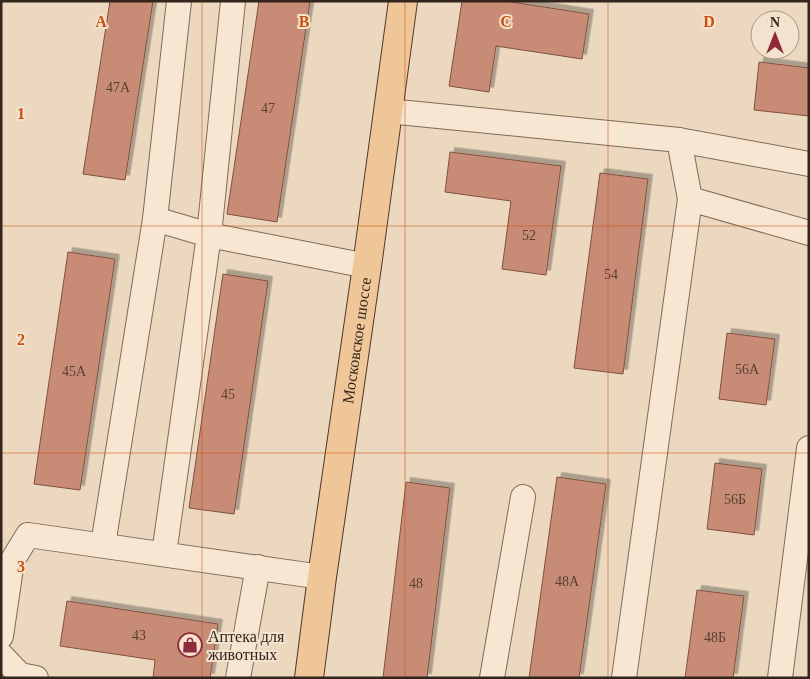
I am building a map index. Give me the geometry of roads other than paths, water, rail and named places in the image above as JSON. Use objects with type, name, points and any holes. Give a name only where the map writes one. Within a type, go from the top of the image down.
[{"type":"main road","name":"Московское шоссе","points":[[309,678],[403,1]]},
{"type":"lane","points":[[103,545],[155,219],[179,1]]},
{"type":"lane","points":[[164,554],[209,235],[233,1]]},
{"type":"lane","points":[[388,111],[679,140],[809,164]]},
{"type":"lane","points":[[624,678],[690,199],[679,140]]},
{"type":"lane","points":[[690,199],[809,232]]},
{"type":"lane","points":[[155,219],[209,235],[367,266]]},
{"type":"lane","points":[[780,678],[809,448]]},
{"type":"lane","points":[[492,678],[523,497]]},
{"type":"lane","points":[[1,636],[12,561],[28,535],[322,576]]},
{"type":"lane","points":[[238,678],[258,567]]},
{"type":"lane","points":[[1,655],[20,675],[36,678]]},
{"type":"place","name":"Аптека для животных","points":[[190,645]]}]
